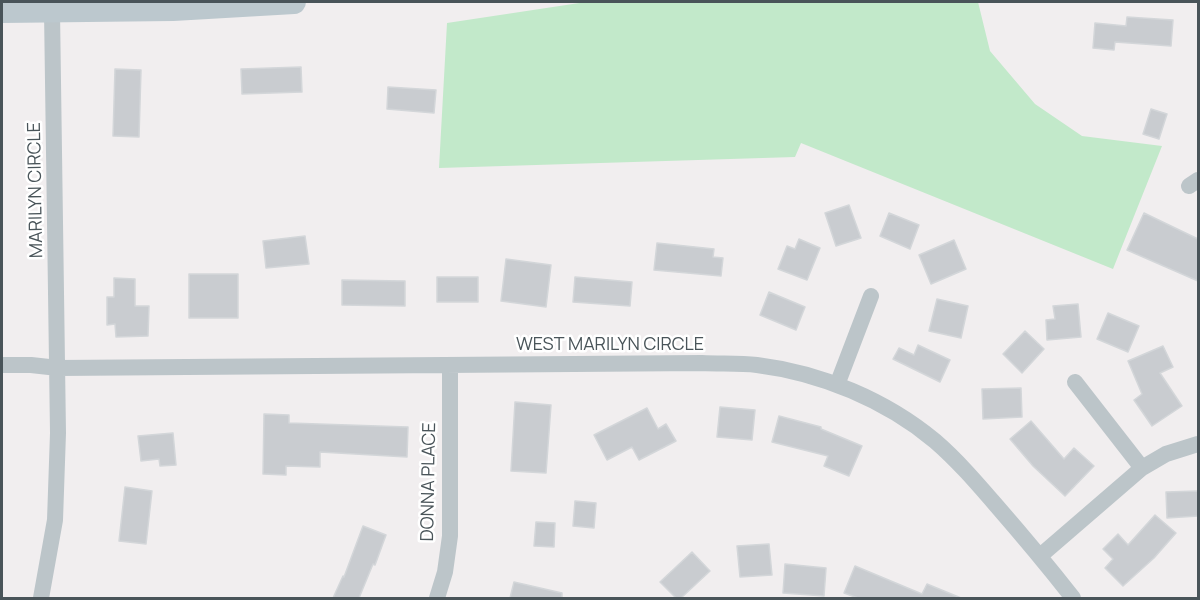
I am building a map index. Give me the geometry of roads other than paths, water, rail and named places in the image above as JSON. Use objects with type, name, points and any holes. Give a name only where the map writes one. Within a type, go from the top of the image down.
[{"type":"main road","points":[[2,11],[172,9],[294,2]]},
{"type":"street","name":"MARILYN CIRCLE","points":[[41,598],[51,547],[57,498],[58,368],[52,11]]},
{"type":"street","points":[[837,385],[871,296]]},
{"type":"street","name":"WEST MARILYN CIRCLE","points":[[58,368],[702,363],[756,365],[805,374],[837,385],[896,414],[936,441],[961,465],[1040,556],[1073,598]]},
{"type":"street","points":[[2,365],[58,368]]},
{"type":"street","name":"DONNA PLACE","points":[[437,598],[445,572],[450,536],[450,365]]},
{"type":"street","points":[[1075,382],[1142,468]]},
{"type":"street","points":[[1040,556],[1142,468],[1166,454],[1198,444]]}]
